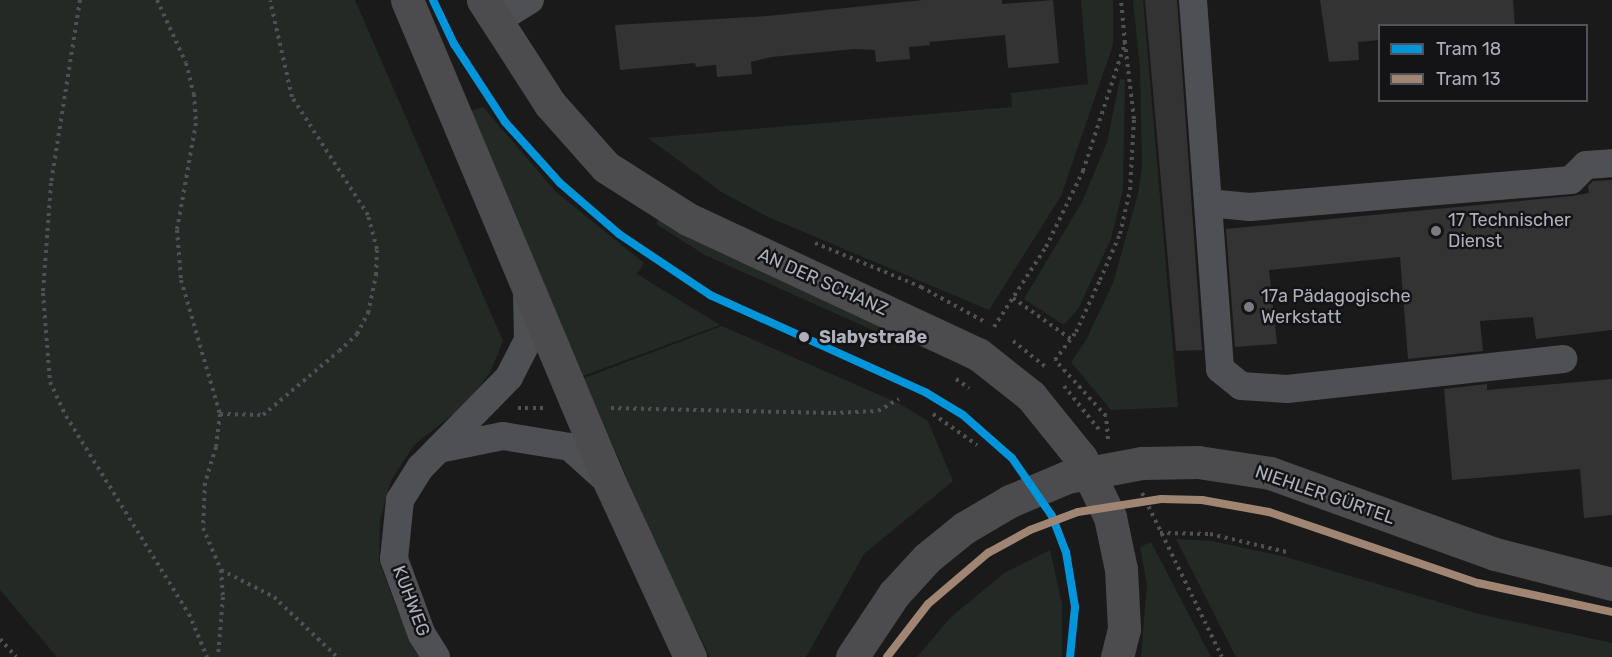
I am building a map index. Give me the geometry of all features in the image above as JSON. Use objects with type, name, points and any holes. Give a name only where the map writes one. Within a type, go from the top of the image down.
[{"type":"main road","points":[[407,0],[610,483],[690,657]]},
{"type":"main road","name":"AN DER SCHANZ","points":[[489,10],[550,104],[606,167],[688,219],[978,354],[1031,396],[1081,458],[1110,517],[1121,569],[1124,629],[1117,657]]},
{"type":"main road","name":"NIEHLER GÜRTEL","points":[[852,657],[887,603],[927,558],[964,528],[1010,501],[1067,477],[1142,462],[1198,462],[1270,473],[1495,554],[1612,584]]},
{"type":"street","points":[[489,10],[530,0]]},
{"type":"street","points":[[1192,0],[1220,369],[1241,386],[1287,389],[1563,359]]},
{"type":"street","points":[[1208,203],[1250,207],[1571,180],[1586,165],[1612,163]]},
{"type":"street","name":"KUHWEG","points":[[436,657],[422,635],[394,559],[400,500],[421,467],[509,377],[528,340],[528,288]]},
{"type":"street","points":[[439,449],[503,436],[570,447],[610,483]]},
{"type":"path","points":[[80,0],[51,183],[43,293],[50,382],[66,416],[189,614],[207,657]]},
{"type":"path","points":[[157,0],[186,63],[194,94],[196,123],[177,240],[181,280],[220,414],[216,447],[205,483],[203,528],[221,570],[223,597],[218,657]]},
{"type":"path","points":[[220,414],[263,415],[339,351],[357,334],[368,314],[376,275],[377,249],[368,215],[292,97],[270,0]]},
{"type":"path","points":[[1108,442],[1106,416],[1055,360],[1071,339],[1120,234],[1130,190],[1134,119],[1120,0]]},
{"type":"path","points":[[803,240],[836,249],[921,287],[994,327],[1046,247],[1083,171],[1125,43]]},
{"type":"path","points":[[1012,298],[1071,339]]},
{"type":"path","points":[[508,408],[845,413],[878,411],[899,399]]},
{"type":"path","points":[[933,414],[977,445]]},
{"type":"path","points":[[1160,533],[1210,534],[1287,552]]},
{"type":"path","points":[[221,570],[274,597],[337,657]]},
{"type":"path","points":[[0,639],[16,657]]},
{"type":"shaded area","points":[[0,0],[355,0],[503,341],[490,373],[466,404],[414,445],[391,481],[380,520],[379,561],[398,612],[424,657],[57,657],[0,590]]},
{"type":"shaded area","points":[[1081,0],[1113,0],[1113,45],[1061,196],[989,310],[768,217],[723,193],[648,138],[1012,107],[1011,93],[1088,84]]},
{"type":"shaded area","points":[[1133,0],[1143,0],[1178,407],[1111,410],[1071,362],[1085,342],[1113,283],[1138,194],[1142,168],[1140,69]]},
{"type":"shaded area","points":[[1120,79],[1125,80],[1123,189],[1111,239],[1078,309],[1064,325],[1024,299],[1082,202],[1107,142]]},
{"type":"shaded area","points":[[483,107],[556,192],[644,263],[637,274],[720,325],[583,376],[470,111]]},
{"type":"shaded area","points":[[661,214],[914,333],[908,346],[705,255],[656,224]]},
{"type":"shaded area","points":[[722,326],[900,404],[928,421],[953,481],[864,554],[806,657],[710,657],[664,564],[584,378]]},
{"type":"shaded area","points":[[1176,539],[1212,541],[1286,557],[1479,614],[1612,643],[1612,657],[1236,657]]},
{"type":"shaded area","points":[[1151,542],[1211,657],[1141,657],[1147,584],[1140,547]]},
{"type":"shaded area","points":[[1050,550],[1062,604],[1062,657],[917,657],[951,617],[1004,573]]},
{"type":"building","points":[[923,0],[1002,0],[1002,4],[1053,0],[1059,63],[1008,68],[1005,35],[929,42],[930,45],[909,47],[910,59],[876,62],[875,50],[854,49],[771,57],[751,62],[752,74],[717,77],[716,65],[696,67],[695,63],[620,70],[615,25],[767,16]]},
{"type":"building","points":[[1145,0],[1177,0],[1202,350],[1176,351]]},
{"type":"building","points":[[1320,0],[1513,0],[1515,24],[1378,24],[1378,40],[1358,42],[1359,60],[1329,62]]},
{"type":"building","points":[[1612,180],[1612,330],[1536,339],[1533,317],[1480,321],[1483,351],[1408,359],[1400,257],[1269,270],[1277,344],[1235,347],[1226,229],[1572,196],[1589,193],[1588,186],[1593,181]]},
{"type":"building","points":[[1612,379],[1612,515],[1584,518],[1580,469],[1452,480],[1444,389],[1487,384],[1487,390]]},
{"type":"tram line","name":"18","points":[[433,0],[454,44],[505,122],[560,183],[619,234],[710,295],[925,392],[963,415],[1012,458],[1052,516],[1066,552],[1075,607],[1070,657]]},
{"type":"tram line","name":"13","points":[[887,657],[928,604],[988,553],[1030,530],[1078,512],[1161,499],[1202,500],[1269,512],[1478,583],[1612,612]]},
{"type":"place","name":"17 Technischer Dienst","points":[[1436,231]]},
{"type":"place","name":"17a Pädagogische Werkstatt","points":[[1249,307]]},
{"type":"place","name":"Slabystraße","points":[[804,337]]}]
